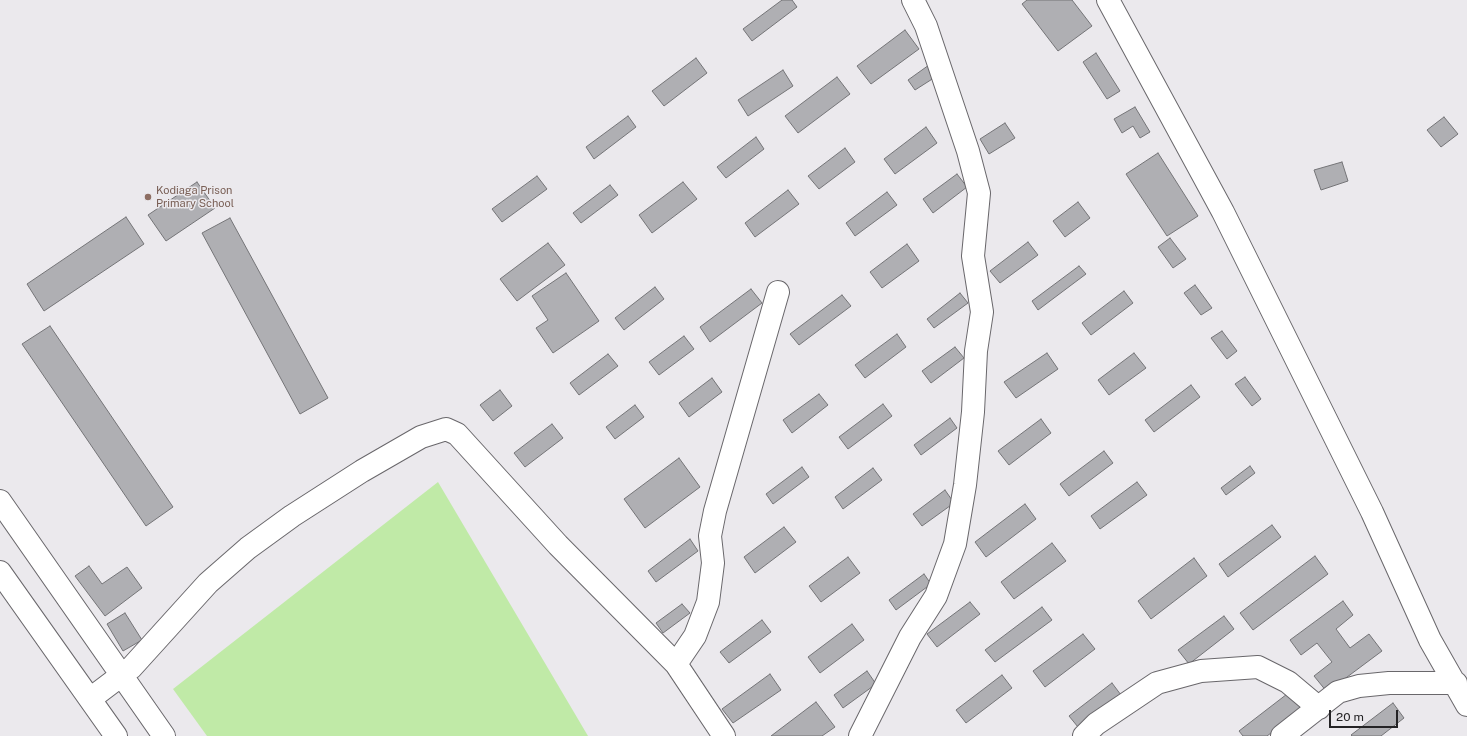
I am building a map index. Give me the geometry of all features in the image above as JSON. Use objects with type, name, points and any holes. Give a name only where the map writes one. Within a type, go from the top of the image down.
[{"type":"street","points":[[860,736],[910,637],[936,596],[956,544],[965,485],[973,412],[976,351],[982,312],[973,256],[979,194],[968,151],[926,26],[913,0]]},
{"type":"street","points":[[1108,0],[1222,212],[1372,512],[1430,640],[1456,683],[1467,705]]},
{"type":"street","points":[[676,664],[695,636],[708,602],[713,563],[710,536],[715,510],[778,292]]},
{"type":"street","points":[[90,699],[121,675],[148,651],[208,584],[248,548],[292,516],[362,471],[421,437],[446,429],[457,434],[558,545],[676,664],[724,736]]},
{"type":"street","points":[[0,501],[164,736]]},
{"type":"street","points":[[0,572],[116,736]]},
{"type":"street","points":[[1084,736],[1096,724],[1157,683],[1201,671],[1258,667],[1288,682],[1319,708]]},
{"type":"street","points":[[1282,736],[1338,692],[1359,686],[1389,683],[1456,683]]},
{"type":"green space","points":[[438,482],[588,736],[207,736],[173,689]]},
{"type":"building","points":[[782,0],[792,0],[797,7],[752,41],[743,29]]},
{"type":"building","points":[[1027,0],[1072,0],[1092,26],[1058,51],[1022,4]]},
{"type":"building","points":[[905,30],[919,49],[871,84],[857,66]]},
{"type":"building","points":[[1096,53],[1120,91],[1107,99],[1083,62]]},
{"type":"building","points":[[696,58],[707,73],[664,106],[652,91]]},
{"type":"building","points":[[929,65],[937,76],[915,90],[908,80]]},
{"type":"building","points":[[783,70],[793,86],[748,116],[738,100]]},
{"type":"building","points":[[837,77],[850,94],[798,133],[785,116]]},
{"type":"building","points":[[1135,107],[1150,132],[1140,138],[1133,126],[1122,133],[1114,119]]},
{"type":"building","points":[[628,116],[636,127],[594,159],[586,147]]},
{"type":"building","points":[[1444,117],[1458,134],[1441,147],[1427,130]]},
{"type":"building","points":[[1005,123],[1015,138],[989,154],[980,139]]},
{"type":"building","points":[[926,127],[937,143],[895,174],[884,159]]},
{"type":"building","points":[[756,137],[764,149],[726,178],[717,167]]},
{"type":"building","points":[[845,148],[855,162],[819,189],[808,176]]},
{"type":"building","points":[[1158,153],[1198,216],[1167,236],[1126,174]]},
{"type":"building","points":[[1342,162],[1348,181],[1321,190],[1314,170]]},
{"type":"building","points":[[957,174],[967,187],[933,213],[923,199]]},
{"type":"building","points":[[537,176],[547,189],[502,222],[492,209]]},
{"type":"building","points":[[197,182],[215,208],[166,241],[148,215]]},
{"type":"building","points":[[683,182],[697,199],[652,233],[639,215]]},
{"type":"building","points":[[610,185],[618,195],[581,223],[573,213]]},
{"type":"building","points":[[788,190],[799,204],[755,237],[745,223]]},
{"type":"building","points":[[887,192],[897,205],[855,236],[846,223]]},
{"type":"building","points":[[1078,202],[1090,218],[1065,237],[1053,221]]},
{"type":"building","points":[[126,217],[144,244],[44,311],[27,284]]},
{"type":"building","points":[[230,218],[328,398],[300,414],[202,233]]},
{"type":"building","points":[[1170,238],[1186,259],[1173,268],[1158,247]]},
{"type":"building","points":[[1028,242],[1038,255],[1000,283],[990,271]]},
{"type":"building","points":[[548,243],[565,265],[517,301],[500,279]]},
{"type":"building","points":[[907,244],[919,261],[882,288],[870,272]]},
{"type":"building","points":[[1079,266],[1086,274],[1038,310],[1032,301]]},
{"type":"building","points":[[566,273],[599,321],[553,353],[536,328],[548,320],[532,296]]},
{"type":"building","points":[[1195,285],[1212,308],[1201,315],[1184,293]]},
{"type":"building","points":[[655,287],[664,299],[624,330],[615,318]]},
{"type":"building","points":[[751,289],[762,303],[710,342],[700,327]]},
{"type":"building","points":[[1124,291],[1133,303],[1091,335],[1082,323]]},
{"type":"building","points":[[960,293],[968,303],[934,328],[927,319]]},
{"type":"building","points":[[842,295],[851,306],[799,345],[790,334]]},
{"type":"building","points":[[50,326],[173,507],[146,526],[22,344]]},
{"type":"building","points":[[1222,331],[1237,351],[1227,359],[1211,338]]},
{"type":"building","points":[[897,334],[906,347],[865,378],[855,365]]},
{"type":"building","points":[[684,336],[694,349],[659,375],[649,362]]},
{"type":"building","points":[[955,347],[964,358],[931,383],[922,371]]},
{"type":"building","points":[[1047,353],[1058,369],[1016,398],[1004,382]]},
{"type":"building","points":[[1134,353],[1146,368],[1109,395],[1098,380]]},
{"type":"building","points":[[608,354],[618,366],[579,395],[570,383]]},
{"type":"building","points":[[1245,377],[1261,399],[1252,406],[1235,384]]},
{"type":"building","points":[[712,378],[722,392],[689,417],[679,403]]},
{"type":"building","points":[[1191,385],[1200,397],[1154,432],[1145,420]]},
{"type":"building","points":[[500,390],[512,406],[493,421],[480,405]]},
{"type":"building","points":[[819,394],[828,405],[792,433],[783,420]]},
{"type":"building","points":[[883,404],[892,416],[848,449],[839,437]]},
{"type":"building","points":[[635,405],[644,417],[615,439],[606,427]]},
{"type":"building","points":[[950,418],[957,428],[921,455],[914,445]]},
{"type":"building","points":[[1041,419],[1051,433],[1009,465],[998,451]]},
{"type":"building","points":[[552,424],[563,438],[525,467],[514,453]]},
{"type":"building","points":[[1104,451],[1113,463],[1069,496],[1060,484]]},
{"type":"building","points":[[679,458],[700,487],[645,528],[624,499]]},
{"type":"building","points":[[1250,466],[1255,473],[1226,495],[1221,488]]},
{"type":"building","points":[[802,467],[809,477],[773,504],[766,494]]},
{"type":"building","points":[[873,468],[882,480],[843,509],[835,497]]},
{"type":"building","points":[[1137,482],[1147,495],[1100,529],[1091,516]]},
{"type":"building","points":[[945,490],[954,503],[922,526],[913,514]]},
{"type":"building","points":[[1025,504],[1036,519],[986,557],[975,542]]},
{"type":"building","points":[[1272,525],[1281,537],[1228,577],[1219,564]]},
{"type":"building","points":[[784,527],[796,542],[755,573],[744,557]]},
{"type":"building","points":[[690,539],[698,551],[656,582],[648,571]]},
{"type":"building","points":[[1052,543],[1066,561],[1014,599],[1001,582]]},
{"type":"building","points":[[1315,556],[1328,574],[1253,630],[1240,613]]},
{"type":"building","points":[[848,557],[860,573],[821,602],[809,586]]},
{"type":"building","points":[[1194,558],[1207,576],[1151,619],[1138,601]]},
{"type":"building","points":[[89,566],[102,584],[127,567],[142,588],[105,616],[75,576]]},
{"type":"building","points":[[924,574],[931,584],[896,610],[889,600]]},
{"type":"building","points":[[1343,601],[1353,615],[1336,629],[1350,648],[1369,634],[1382,651],[1327,692],[1314,676],[1332,662],[1317,643],[1301,655],[1290,640]]},
{"type":"building","points":[[970,602],[980,614],[937,647],[927,634]]},
{"type":"building","points":[[682,604],[690,613],[663,633],[656,623]]},
{"type":"building","points":[[1042,607],[1052,620],[995,662],[985,650]]},
{"type":"building","points":[[125,613],[142,640],[123,651],[107,624]]},
{"type":"building","points":[[1224,616],[1234,629],[1189,664],[1178,650]]},
{"type":"building","points":[[762,620],[771,632],[729,663],[720,652]]},
{"type":"building","points":[[852,624],[864,640],[820,673],[808,657]]},
{"type":"building","points":[[1083,634],[1095,649],[1045,687],[1033,671]]},
{"type":"building","points":[[867,671],[876,684],[843,708],[834,695]]},
{"type":"building","points":[[770,674],[781,690],[733,723],[722,709]]},
{"type":"building","points":[[1002,675],[1012,688],[966,723],[956,710]]},
{"type":"building","points":[[1112,683],[1121,695],[1078,727],[1069,716]]},
{"type":"building","points":[[1291,691],[1304,708],[1267,736],[1243,736],[1239,731]]},
{"type":"building","points":[[816,702],[835,727],[822,736],[771,736]]},
{"type":"building","points":[[1393,703],[1404,718],[1381,736],[1351,735]]},
{"type":"place","name":"Kodiaga Prison Primary School","points":[[148,197]]}]
